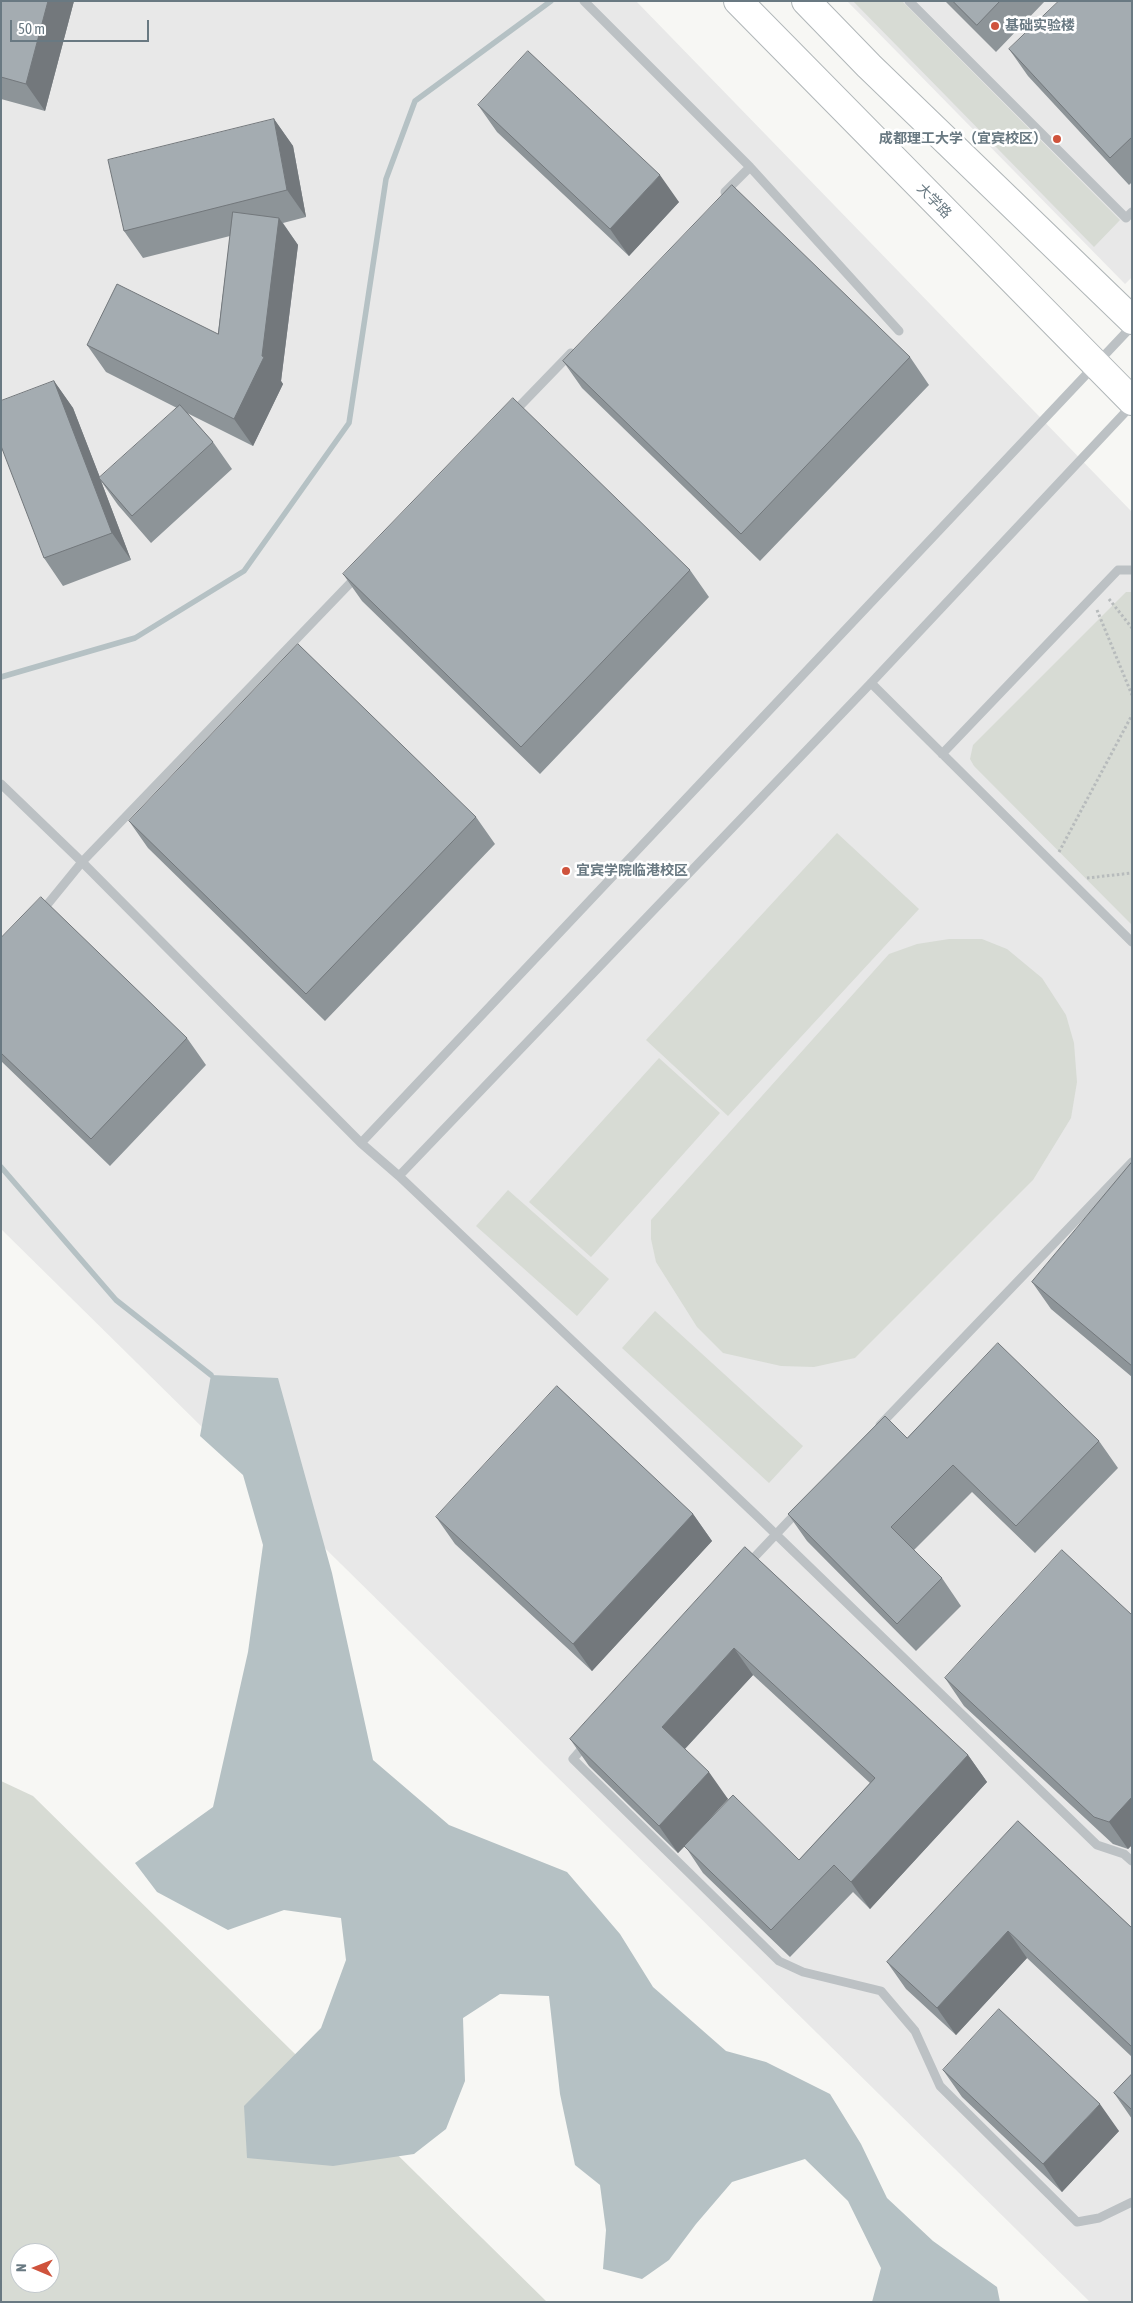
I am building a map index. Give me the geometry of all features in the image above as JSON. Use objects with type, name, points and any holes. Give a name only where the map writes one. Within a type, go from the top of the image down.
[{"type":"main road","name":"大学路","points":[[738,1],[1132,401]]},
{"type":"main road","points":[[806,1],[869,66],[1132,320]]},
{"type":"street","points":[[584,1],[750,167],[899,331]]},
{"type":"street","points":[[909,1],[1126,218],[1132,212]]},
{"type":"street","points":[[722,196],[750,167]]},
{"type":"street","points":[[361,1143],[1132,326]]},
{"type":"street","points":[[509,418],[578,346]]},
{"type":"street","points":[[399,1176],[871,683],[1132,405]]},
{"type":"street","points":[[39,915],[82,862],[364,568]]},
{"type":"street","points":[[942,754],[1118,570],[1132,570]]},
{"type":"street","points":[[871,683],[1132,942]]},
{"type":"street","points":[[1,784],[82,862],[361,1143],[399,1176],[776,1534],[1097,1845],[1124,1854],[1132,1861]]},
{"type":"street","points":[[872,1434],[1132,1162]]},
{"type":"street","points":[[743,1570],[803,1506]]},
{"type":"street","points":[[593,1737],[573,1758],[779,1961],[804,1972],[881,1992],[915,2031],[940,2086],[1077,2222],[1099,2218],[1132,2202]]},
{"type":"path","points":[[1101,588],[1132,628]]},
{"type":"path","points":[[1092,598],[1132,695]]},
{"type":"path","points":[[1053,863],[1132,715]]},
{"type":"path","points":[[1069,880],[1132,873]]},
{"type":"shaded area","name":"宜宾学院临港校区","points":[[1,1],[636,1],[1132,512],[1132,2302],[1090,2302],[1,1229]]},
{"type":"shaded area","name":"成都理工大学（宜宾校区）","points":[[847,1],[1132,1],[1132,277],[1125,284]]},
{"type":"shaded area","points":[[853,1],[902,1],[1120,220],[1094,247]]},
{"type":"shaded area","points":[[1126,592],[1132,592],[1132,925],[974,766],[970,759],[973,745]]},
{"type":"shaded area","points":[[837,833],[919,909],[728,1116],[646,1040]]},
{"type":"shaded area","points":[[949,939],[982,939],[1007,949],[1042,978],[1066,1015],[1074,1043],[1077,1082],[1071,1118],[1033,1180],[855,1358],[814,1367],[781,1366],[723,1353],[697,1327],[656,1262],[651,1239],[651,1220],[889,954],[917,944]]},
{"type":"shaded area","points":[[659,1058],[720,1113],[591,1257],[529,1202]]},
{"type":"shaded area","points":[[508,1190],[609,1279],[577,1316],[476,1226]]},
{"type":"shaded area","points":[[655,1311],[803,1446],[769,1483],[622,1348]]},
{"type":"shaded area","points":[[211,1375],[278,1378],[332,1573],[373,1760],[449,1825],[567,1872],[620,1934],[653,1987],[726,2051],[766,2062],[830,2094],[861,2144],[887,2198],[933,2241],[997,2287],[1000,2302],[872,2302],[881,2268],[848,2201],[805,2159],[732,2182],[696,2224],[669,2260],[642,2279],[603,2269],[606,2230],[600,2185],[575,2165],[560,2094],[549,1996],[500,1994],[463,2018],[465,2081],[446,2129],[414,2154],[333,2166],[247,2158],[244,2106],[321,2028],[346,1960],[341,1918],[284,1910],[228,1930],[157,1892],[135,1863],[213,1807],[248,1652],[263,1545],[243,1475],[200,1436]]},
{"type":"shaded area","points":[[1,1781],[33,1796],[547,2302],[1,2302]]},
{"type":"building","points":[[1,1],[48,1],[26,84],[1,77]]},
{"type":"building","points":[[953,1],[1000,1],[977,25]]},
{"type":"building","points":[[1059,1],[1132,1],[1132,137],[1110,158],[1009,49]]},
{"type":"building","points":[[528,51],[660,175],[610,229],[478,105]]},
{"type":"building","points":[[274,119],[287,190],[124,231],[108,160]]},
{"type":"building","points":[[732,185],[910,357],[741,534],[563,361]]},
{"type":"building","points":[[233,212],[279,218],[262,356],[264,357],[234,419],[87,345],[117,284],[218,334]]},
{"type":"building","points":[[54,381],[112,533],[44,558],[1,446],[1,401]]},
{"type":"building","points":[[513,398],[690,570],[521,747],[343,574]]},
{"type":"building","points":[[180,405],[213,442],[132,516],[99,478]]},
{"type":"building","points":[[298,644],[476,817],[306,994],[129,821]]},
{"type":"building","points":[[41,897],[187,1038],[91,1139],[1,1053],[1,938]]},
{"type":"building","points":[[1132,1162],[1132,1366],[1032,1282]]},
{"type":"building","points":[[998,1343],[1099,1441],[1016,1526],[953,1465],[891,1527],[942,1578],[897,1624],[788,1514],[885,1416],[907,1438]]},
{"type":"building","points":[[557,1386],[693,1514],[573,1644],[436,1517]]},
{"type":"building","points":[[745,1547],[968,1755],[851,1882],[834,1865],[771,1930],[684,1846],[733,1795],[799,1860],[875,1778],[734,1648],[662,1727],[709,1772],[659,1826],[570,1739]]},
{"type":"building","points":[[1062,1550],[1132,1615],[1132,1797],[1109,1822],[1094,1817],[945,1678]]},
{"type":"building","points":[[1018,1821],[1132,1928],[1132,2047],[1008,1931],[937,2008],[887,1962]]},
{"type":"building","points":[[999,2009],[1100,2104],[1043,2164],[943,2070]]},
{"type":"building","points":[[1132,2074],[1132,2110],[1114,2093]]},
{"type":"waterway","points":[[1,677],[135,638],[244,571],[349,423],[386,179],[415,101],[551,1]]},
{"type":"waterway","points":[[1,1167],[116,1300],[211,1375]]},
{"type":"place","name":"基础实验楼","points":[[995,26]]},
{"type":"place","name":"成都理工大学（宜宾校区）","points":[[1057,139]]},
{"type":"place","name":"宜宾学院临港校区","points":[[566,871]]}]
